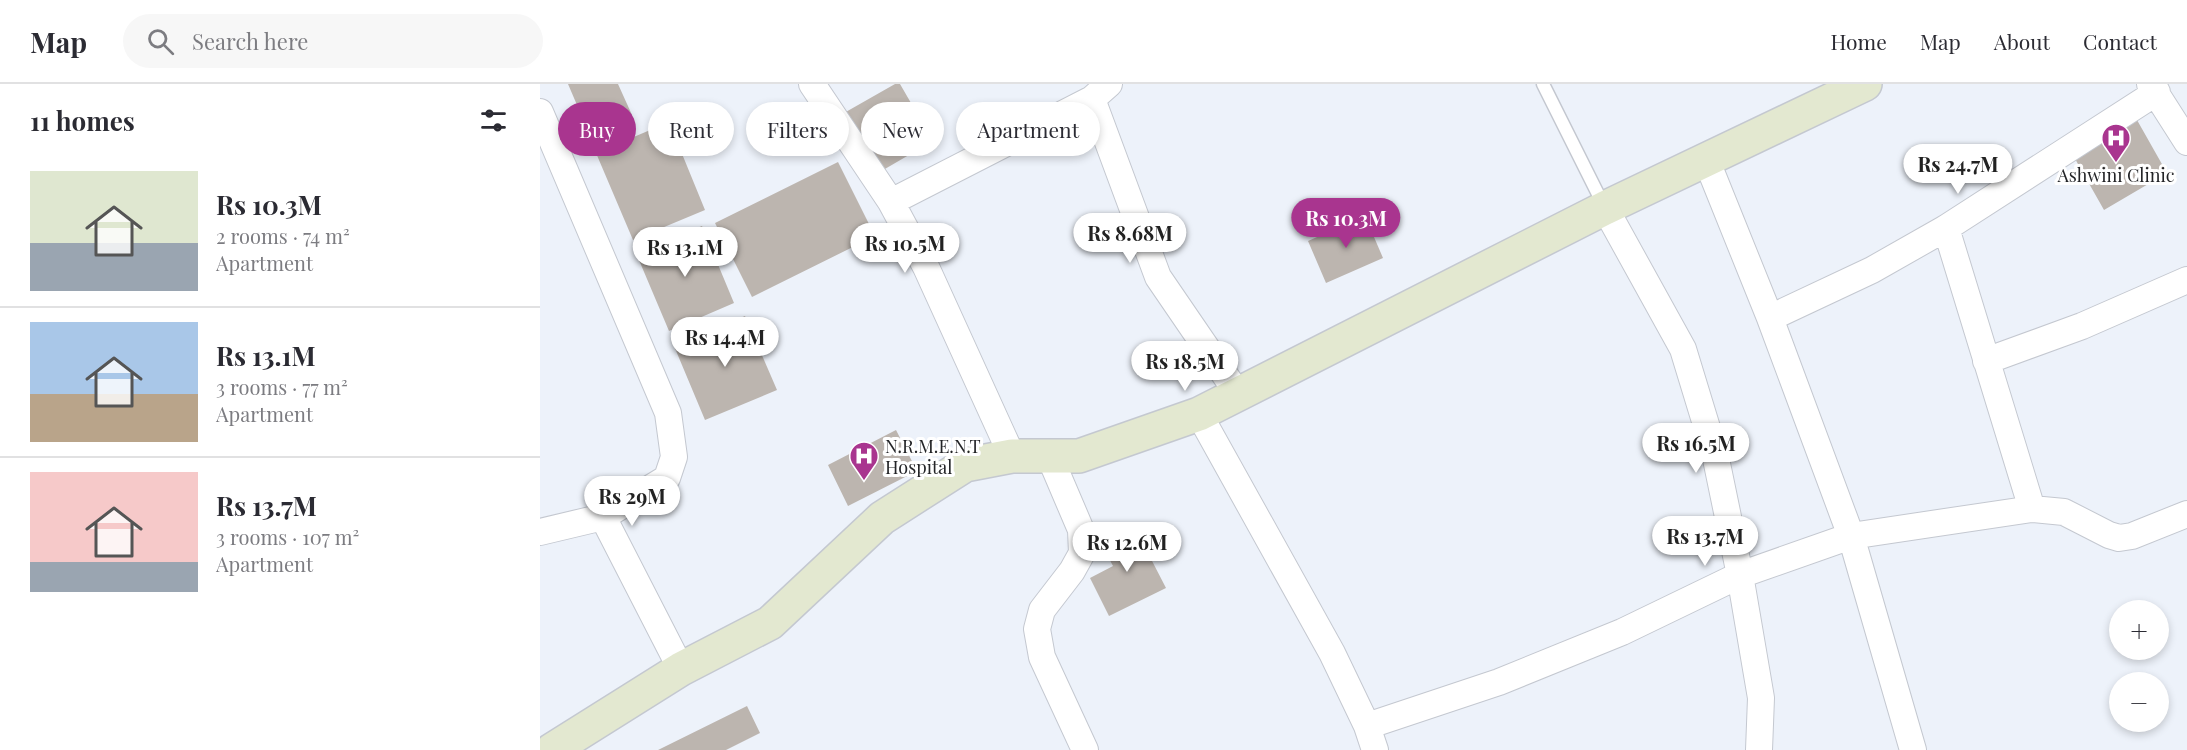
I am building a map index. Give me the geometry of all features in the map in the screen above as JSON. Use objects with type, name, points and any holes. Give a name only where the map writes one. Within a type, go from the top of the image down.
[{"type":"main road","points":[[552,750],[681,669],[770,623],[882,518],[965,465],[1012,456],[1079,456],[1199,414],[1605,208],[1865,84]]},
{"type":"street","points":[[812,84],[891,202],[926,267],[1012,456]]},
{"type":"street","points":[[1770,318],[1872,270],[1946,228],[2153,88],[2187,142]]},
{"type":"street","points":[[891,202],[1101,91],[1158,277],[1238,394]]},
{"type":"street","points":[[540,112],[668,413],[674,457],[667,478],[603,517],[540,532]]},
{"type":"street","points":[[1706,159],[1770,318],[1851,536],[1913,750]]},
{"type":"street","points":[[1605,208],[1683,349],[1714,454],[1740,575],[1761,698],[1759,750]]},
{"type":"street","points":[[1946,228],[2032,509]]},
{"type":"street","points":[[1986,361],[2082,326],[2187,280]]},
{"type":"street","points":[[1199,414],[1332,652],[1367,726],[1375,750]]},
{"type":"street","points":[[1049,455],[1081,530],[1082,553],[1042,610],[1037,629],[1042,657],[1085,750]]},
{"type":"street","points":[[1367,726],[1519,674],[1622,632],[1740,575],[1851,536],[2032,509],[2064,512],[2119,538],[2132,536],[2187,514]]},
{"type":"street","points":[[603,517],[681,669]]},
{"type":"lane","points":[[1543,84],[1605,208]]},
{"type":"building","points":[[568,84],[618,84],[626,102],[576,102]]},
{"type":"building","points":[[895,84],[900,84],[910,102],[863,102]]},
{"type":"building","points":[[861,103],[861,143],[849,122],[849,110]]},
{"type":"building","points":[[2137,120],[2167,173],[2104,210],[2074,157]]},
{"type":"building","points":[[648,131],[648,156],[683,156],[705,210],[633,240],[597,156],[636,156],[636,136]]},
{"type":"building","points":[[868,156],[907,156],[878,173]]},
{"type":"building","points":[[838,162],[875,236],[752,297],[715,223]]},
{"type":"building","points":[[1365,216],[1383,258],[1326,283],[1308,241]]},
{"type":"building","points":[[702,226],[734,303],[669,331],[636,253]]},
{"type":"building","points":[[745,316],[777,390],[705,420],[674,346]]},
{"type":"building","points":[[896,430],[917,471],[848,506],[828,465]]},
{"type":"building","points":[[1134,526],[1166,588],[1109,616],[1090,578],[1113,566],[1101,543]]},
{"type":"building","points":[[747,706],[760,733],[726,750],[658,750]]},
{"type":"place","name":"Ashwini Clinic","points":[[2116,164]]},
{"type":"place","name":"N.R.M.E.N.T Hospital","points":[[864,482]]}]
